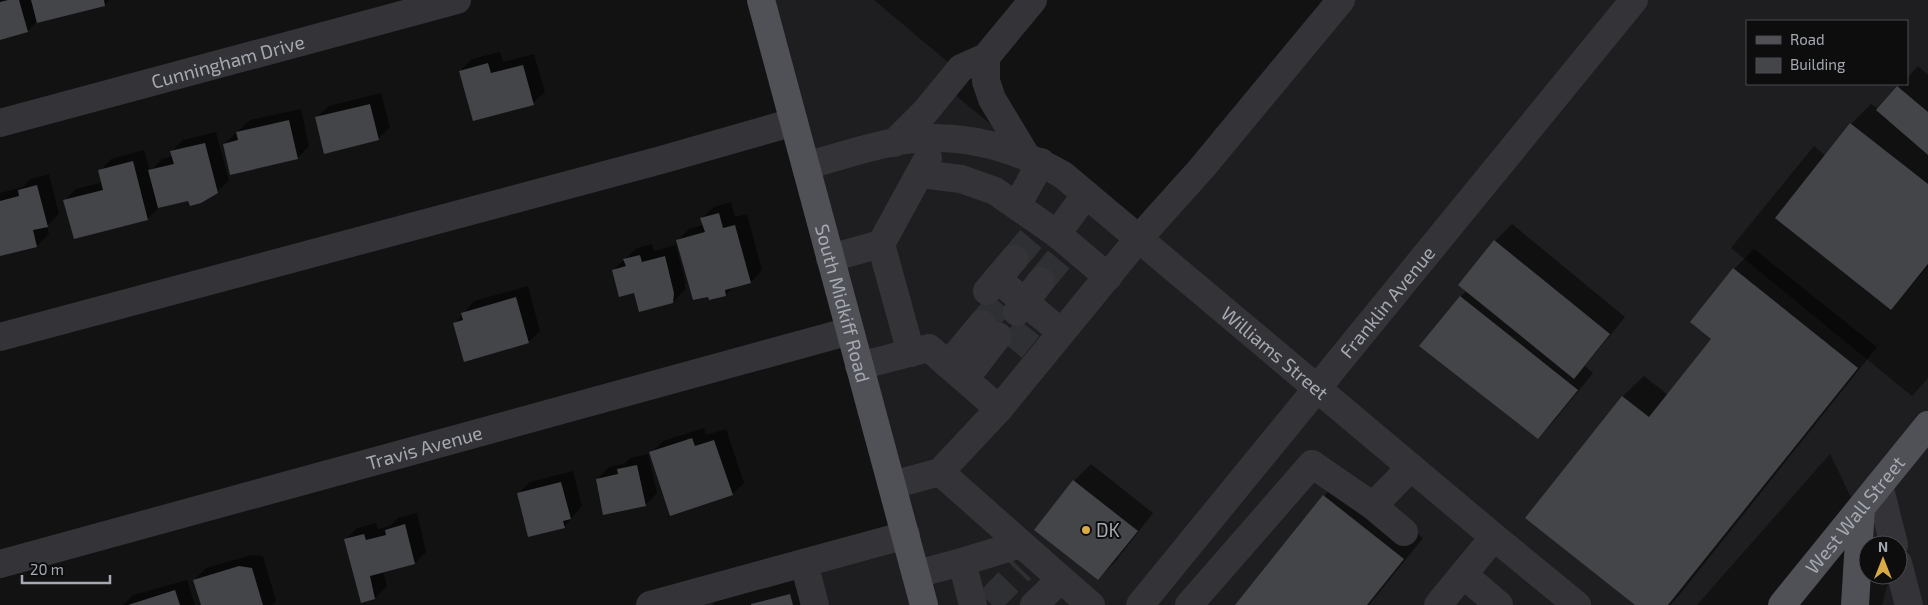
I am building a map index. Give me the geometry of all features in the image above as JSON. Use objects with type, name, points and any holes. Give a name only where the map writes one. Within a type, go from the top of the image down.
[{"type":"main road","name":"South Midkiff Road","points":[[761,0],[924,605]]},
{"type":"main road","name":"West Wall Street","points":[[1782,605],[1928,425]]},
{"type":"main road","points":[[1855,605],[1861,508]]},
{"type":"street","name":"Cunningham Drive","points":[[0,123],[457,0]]},
{"type":"street","points":[[894,143],[925,112],[961,68],[986,57],[1033,0]]},
{"type":"street","points":[[892,485],[940,472],[999,408],[1139,238],[1201,169],[1341,0]]},
{"type":"street","name":"Franklin Avenue","points":[[1147,596],[1634,0]]},
{"type":"street","points":[[986,57],[986,81],[992,99],[1034,160],[1017,206],[1028,277],[1062,332]]},
{"type":"street","points":[[0,337],[652,163],[794,122]]},
{"type":"street","points":[[806,166],[894,143],[941,139]]},
{"type":"street","points":[[830,258],[881,244],[941,139]]},
{"type":"street","name":"Williams Street","points":[[941,139],[1000,146],[1063,175],[1494,537],[1578,605]]},
{"type":"street","points":[[921,174],[961,179],[995,191],[1017,206]]},
{"type":"street","points":[[1028,277],[1086,194]]},
{"type":"street","points":[[881,244],[947,368],[999,408]]},
{"type":"street","points":[[1028,277],[1108,277]]},
{"type":"street","points":[[859,366],[947,368],[990,330],[947,368]]},
{"type":"street","name":"Travis Avenue","points":[[0,564],[850,331]]},
{"type":"street","points":[[1262,457],[1294,484]]},
{"type":"street","points":[[1189,605],[1312,464],[1373,506],[1404,532]]},
{"type":"street","points":[[1373,506],[1411,467]]},
{"type":"street","points":[[940,472],[1026,557],[1061,579],[1086,604]]},
{"type":"street","points":[[1880,485],[1892,535]]},
{"type":"street","points":[[665,603],[906,536]]},
{"type":"street","points":[[1438,605],[1494,537]]},
{"type":"street","points":[[916,574],[962,562],[1026,557]]},
{"type":"street","points":[[962,562],[983,604]]},
{"type":"street","points":[[804,563],[815,605]]},
{"type":"street","points":[[1464,574],[1499,605]]},
{"type":"street","points":[[1034,605],[1061,579]]},
{"type":"street","points":[[1904,585],[1910,605]]},
{"type":"street","points":[[1147,596],[1176,605]]},
{"type":"shaded area","points":[[756,0],[874,0],[967,78],[954,94],[1135,243],[1335,0],[1928,0],[1928,245],[1814,146],[1731,248],[1912,396],[1928,378],[1928,605],[1882,605],[1887,585],[1908,585],[1908,535],[1869,535],[1830,454],[1697,605],[649,605],[902,536]]},
{"type":"building","points":[[19,0],[28,32],[0,40],[0,2]]},
{"type":"building","points":[[31,0],[104,0],[105,6],[37,23]]},
{"type":"building","points":[[488,63],[491,73],[523,65],[534,105],[473,121],[459,71]]},
{"type":"building","points":[[1897,86],[1928,112],[1928,155],[1876,110]]},
{"type":"building","points":[[370,104],[379,140],[324,154],[315,117]]},
{"type":"building","points":[[289,120],[298,159],[230,175],[223,144],[238,140],[236,132]]},
{"type":"building","points":[[1850,123],[1928,184],[1928,264],[1891,310],[1775,218]]},
{"type":"building","points":[[205,143],[218,193],[201,203],[190,206],[188,201],[158,208],[148,170],[174,164],[170,151]]},
{"type":"building","points":[[133,161],[148,220],[74,239],[63,200],[103,190],[98,170]]},
{"type":"building","points":[[37,185],[48,227],[33,230],[37,247],[0,256],[0,201],[19,196],[18,190]]},
{"type":"building","points":[[719,213],[723,228],[735,225],[751,283],[725,290],[726,296],[709,300],[708,297],[693,300],[676,240],[705,232],[700,218]]},
{"type":"building","points":[[1494,240],[1610,334],[1574,379],[1458,285]]},
{"type":"building","points":[[640,255],[642,262],[665,256],[674,293],[673,303],[639,312],[634,293],[619,297],[612,270],[626,266],[623,259]]},
{"type":"building","points":[[1733,268],[1858,368],[1668,605],[1635,605],[1525,518],[1622,396],[1649,417],[1711,339],[1690,322]]},
{"type":"building","points":[[1460,296],[1578,390],[1538,439],[1419,346]]},
{"type":"building","points":[[516,297],[529,343],[464,362],[453,323],[463,320],[461,313]]},
{"type":"building","points":[[692,438],[695,446],[714,440],[733,495],[670,516],[649,452]]},
{"type":"building","points":[[637,465],[646,506],[603,515],[596,479],[618,474],[617,469]]},
{"type":"building","name":"DK","points":[[1073,480],[1138,531],[1098,580],[1034,530]]},
{"type":"building","points":[[561,482],[571,519],[563,521],[565,528],[528,537],[517,493]]},
{"type":"building","points":[[1323,495],[1404,559],[1367,605],[1235,605]]},
{"type":"building","points":[[405,524],[415,564],[370,576],[375,599],[361,603],[344,539],[364,534],[366,540],[386,535],[385,530]]},
{"type":"building","points":[[239,566],[252,568],[263,605],[201,605],[193,580]]},
{"type":"building","points":[[175,590],[180,605],[128,605]]},
{"type":"building","points":[[790,594],[793,605],[751,605],[751,604]]},
{"type":"tunnel","points":[[1014,259],[1031,239]]},
{"type":"tunnel","points":[[1041,281],[1059,259]]},
{"type":"tunnel","points":[[982,324],[1001,302]]},
{"type":"tunnel","points":[[1011,349],[1031,324]]},
{"type":"tunnel","points":[[989,602],[1021,569]]},
{"type":"place","name":"DK","points":[[1086,530]]}]
